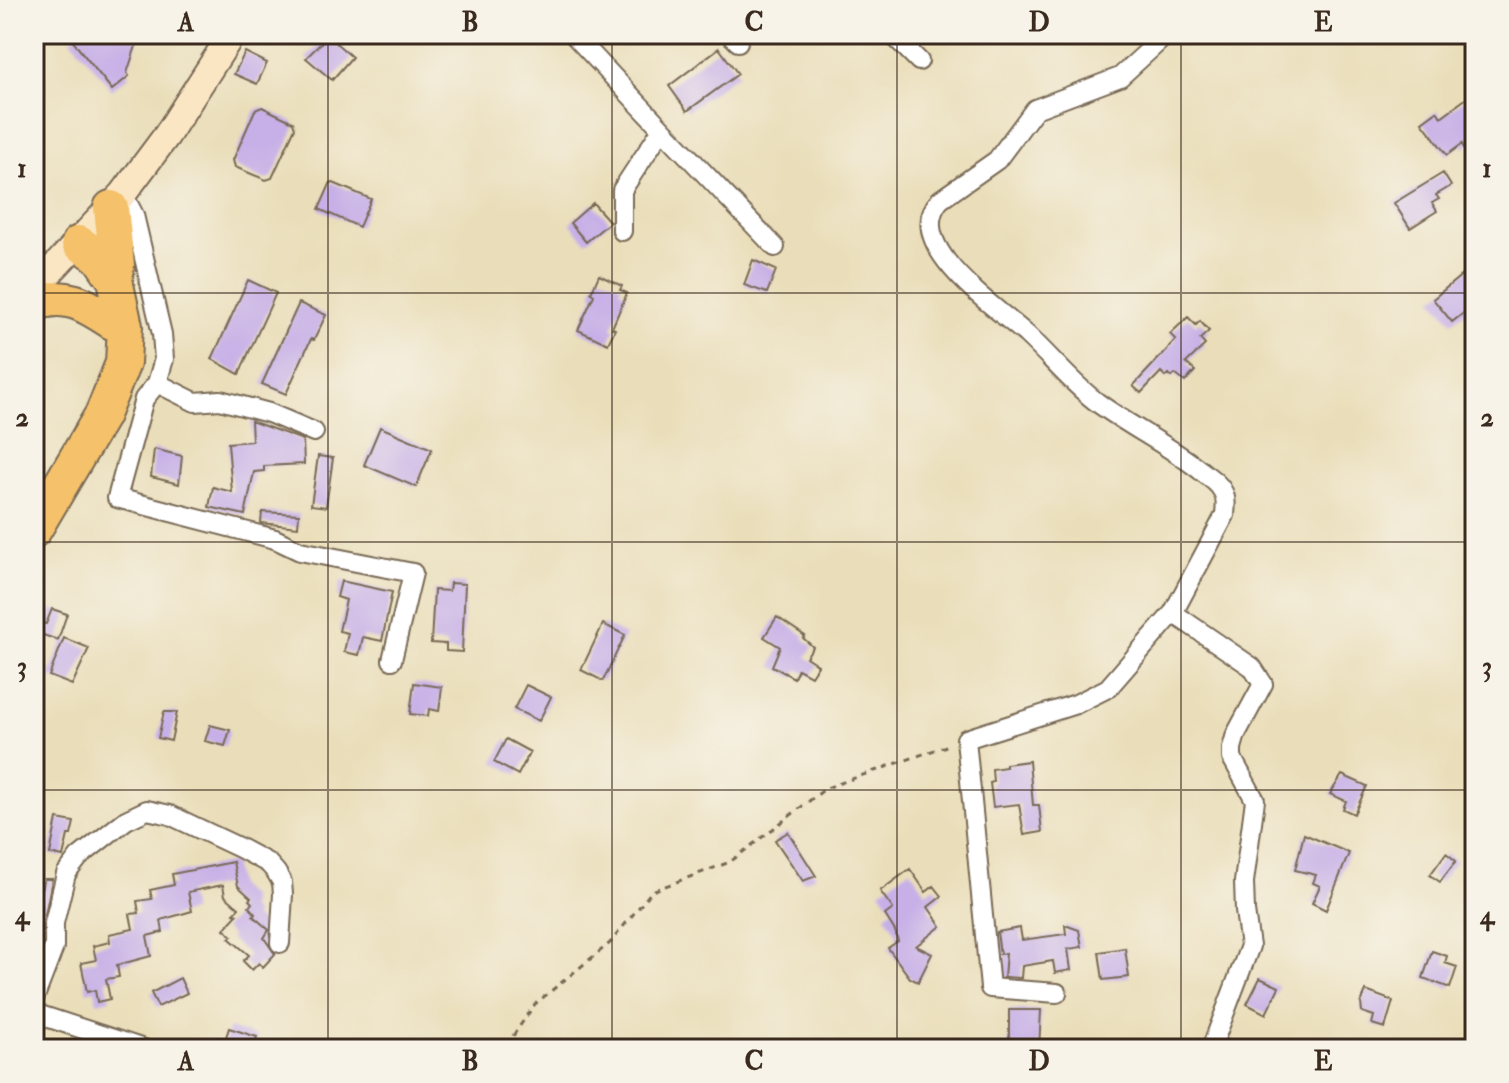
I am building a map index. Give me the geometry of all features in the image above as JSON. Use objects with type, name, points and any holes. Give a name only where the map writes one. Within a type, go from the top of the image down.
[{"type":"highway","points":[[117,201],[115,280],[125,326],[117,332]]},
{"type":"highway","points":[[79,243],[99,257],[115,280]]},
{"type":"highway","points":[[34,530],[111,397],[123,363],[117,332],[79,243]]},
{"type":"highway","points":[[34,304],[44,299],[77,301],[117,332]]},
{"type":"street","points":[[34,289],[117,201],[167,135],[232,34]]},
{"type":"street","points":[[573,34],[775,247]]},
{"type":"street","points":[[892,34],[919,61]]},
{"type":"street","points":[[1057,993],[990,988],[966,739],[1076,704],[1108,688],[1173,613],[1225,515],[1226,499],[1220,486],[1183,456],[1097,402],[1026,334],[967,284],[935,244],[930,219],[933,208],[940,200],[997,160],[1035,109],[1120,77],[1167,34]]},
{"type":"street","points":[[622,231],[622,190],[662,129]]},
{"type":"street","points":[[117,201],[134,215],[162,334],[164,359],[157,383],[144,399],[117,498],[275,539],[300,551],[413,573],[392,660]]},
{"type":"street","points":[[157,383],[195,402],[220,400],[269,413],[314,432]]},
{"type":"street","points":[[1173,613],[1252,667],[1263,684],[1236,734],[1232,748],[1232,758],[1255,800],[1244,882],[1250,946],[1211,1049]]},
{"type":"street","points":[[34,999],[54,947],[54,923],[66,874],[79,857],[126,820],[147,810],[170,815],[268,863],[276,872],[283,894],[280,943]]},
{"type":"street","points":[[34,1013],[144,1049]]},
{"type":"path","points":[[505,1049],[535,1004],[610,943],[652,891],[730,862],[826,788],[966,739]]},
{"type":"path","points":[[508,1043],[522,1049]]},
{"type":"building","points":[[78,34],[140,34],[127,73],[129,76],[112,90],[71,39]]},
{"type":"building","points":[[328,36],[352,57],[332,80],[306,58]]},
{"type":"building","points":[[719,48],[738,74],[687,111],[669,86]]},
{"type":"building","points":[[245,52],[267,63],[257,84],[234,74]]},
{"type":"building","points":[[1475,92],[1475,140],[1464,148],[1462,144],[1447,155],[1422,122],[1437,111],[1441,117]]},
{"type":"building","points":[[262,107],[293,122],[295,128],[272,178],[266,180],[235,167],[233,160],[255,110]]},
{"type":"building","points":[[1443,173],[1451,186],[1436,195],[1439,199],[1432,203],[1437,211],[1410,228],[1394,203]]},
{"type":"building","points":[[331,182],[371,199],[359,227],[319,209]]},
{"type":"building","points":[[593,203],[610,222],[586,242],[570,223]]},
{"type":"building","points":[[753,260],[776,270],[767,293],[744,285]]},
{"type":"building","points":[[1475,264],[1475,324],[1465,312],[1452,322],[1433,299]]},
{"type":"building","points":[[599,275],[622,286],[620,290],[627,293],[608,344],[578,330],[594,295],[591,293]]},
{"type":"building","points":[[248,280],[276,293],[239,374],[212,359]]},
{"type":"building","points":[[299,303],[326,315],[314,340],[311,339],[286,394],[262,384]]},
{"type":"building","points":[[1188,317],[1196,325],[1200,321],[1209,331],[1200,339],[1205,345],[1186,363],[1195,371],[1185,382],[1175,374],[1166,377],[1161,372],[1141,393],[1133,386],[1176,340],[1170,334]]},
{"type":"building","points":[[251,421],[303,440],[304,464],[264,466],[264,471],[254,472],[245,515],[209,507],[213,487],[232,492],[228,443],[252,441]]},
{"type":"building","points":[[380,427],[432,449],[416,487],[364,465]]},
{"type":"building","points":[[154,449],[182,456],[179,484],[151,477]]},
{"type":"building","points":[[318,456],[333,458],[326,507],[311,505]]},
{"type":"building","points":[[262,512],[299,514],[298,527],[261,523]]},
{"type":"building","points":[[341,581],[392,592],[382,641],[363,637],[359,655],[344,652],[348,633],[339,631],[346,600],[337,597]]},
{"type":"building","points":[[450,583],[465,584],[462,652],[446,651],[446,644],[431,643],[434,590],[449,591]]},
{"type":"building","points":[[52,609],[67,614],[58,640],[34,632],[34,620],[46,624]]},
{"type":"building","points":[[777,617],[805,636],[803,638],[813,647],[806,657],[818,665],[811,676],[798,669],[794,678],[772,666],[780,647],[764,637]]},
{"type":"building","points":[[603,624],[625,635],[603,681],[581,670]]},
{"type":"building","points":[[64,638],[89,648],[72,685],[49,676]]},
{"type":"building","points":[[414,683],[442,687],[439,711],[429,709],[428,716],[410,714]]},
{"type":"building","points":[[526,685],[551,697],[539,721],[514,709]]},
{"type":"building","points":[[164,712],[177,712],[171,741],[158,738]]},
{"type":"building","points":[[210,725],[230,730],[225,746],[205,741]]},
{"type":"building","points":[[506,739],[530,752],[518,775],[494,762]]},
{"type":"building","points":[[1029,761],[1033,805],[1039,805],[1042,832],[1024,835],[1019,804],[993,807],[990,783],[993,782],[992,769]]},
{"type":"building","points":[[1342,775],[1367,786],[1354,814],[1343,809],[1346,801],[1330,794]]},
{"type":"building","points":[[57,819],[74,822],[63,857],[50,854]]},
{"type":"building","points":[[788,832],[816,876],[803,881],[775,840]]},
{"type":"building","points":[[1304,834],[1349,853],[1326,910],[1312,903],[1320,886],[1313,883],[1316,875],[1295,870]]},
{"type":"building","points":[[1446,853],[1456,861],[1440,882],[1430,875]]},
{"type":"building","points":[[233,862],[238,886],[251,898],[249,907],[255,914],[253,916],[269,930],[264,938],[275,954],[263,967],[259,963],[252,970],[243,961],[249,955],[229,938],[232,936],[224,929],[237,915],[234,913],[239,908],[225,896],[223,885],[188,892],[192,911],[161,920],[163,932],[147,936],[151,956],[117,965],[119,977],[106,979],[110,999],[97,1002],[95,990],[87,992],[81,963],[96,960],[93,946],[110,942],[109,934],[133,929],[130,914],[139,913],[137,901],[152,899],[150,890],[174,885],[172,874]]},
{"type":"building","points":[[910,869],[926,892],[934,886],[942,896],[928,907],[941,926],[916,946],[932,954],[918,982],[910,978],[888,948],[898,941],[885,915],[893,909],[880,891]]},
{"type":"building","points":[[44,879],[52,879],[42,931],[36,930],[41,905],[37,904]]},
{"type":"building","points":[[1065,925],[1079,930],[1082,947],[1068,949],[1071,970],[1055,973],[1053,961],[1022,966],[1021,978],[1004,977],[1006,953],[1000,954],[997,932],[1020,928],[1022,940],[1066,934]]},
{"type":"building","points":[[1125,948],[1129,977],[1103,980],[1099,952]]},
{"type":"building","points":[[1432,951],[1447,956],[1445,963],[1457,967],[1450,988],[1423,978]]},
{"type":"building","points":[[180,978],[187,993],[158,1007],[151,993]]},
{"type":"building","points":[[1260,978],[1279,987],[1266,1014],[1247,1004]]},
{"type":"building","points":[[1366,991],[1393,1001],[1385,1028],[1372,1024],[1374,1016],[1362,1012],[1361,1003]]},
{"type":"building","points":[[1009,1010],[1041,1010],[1039,1049],[1009,1049]]},
{"type":"building","points":[[229,1028],[257,1037],[253,1049],[222,1049]]}]
